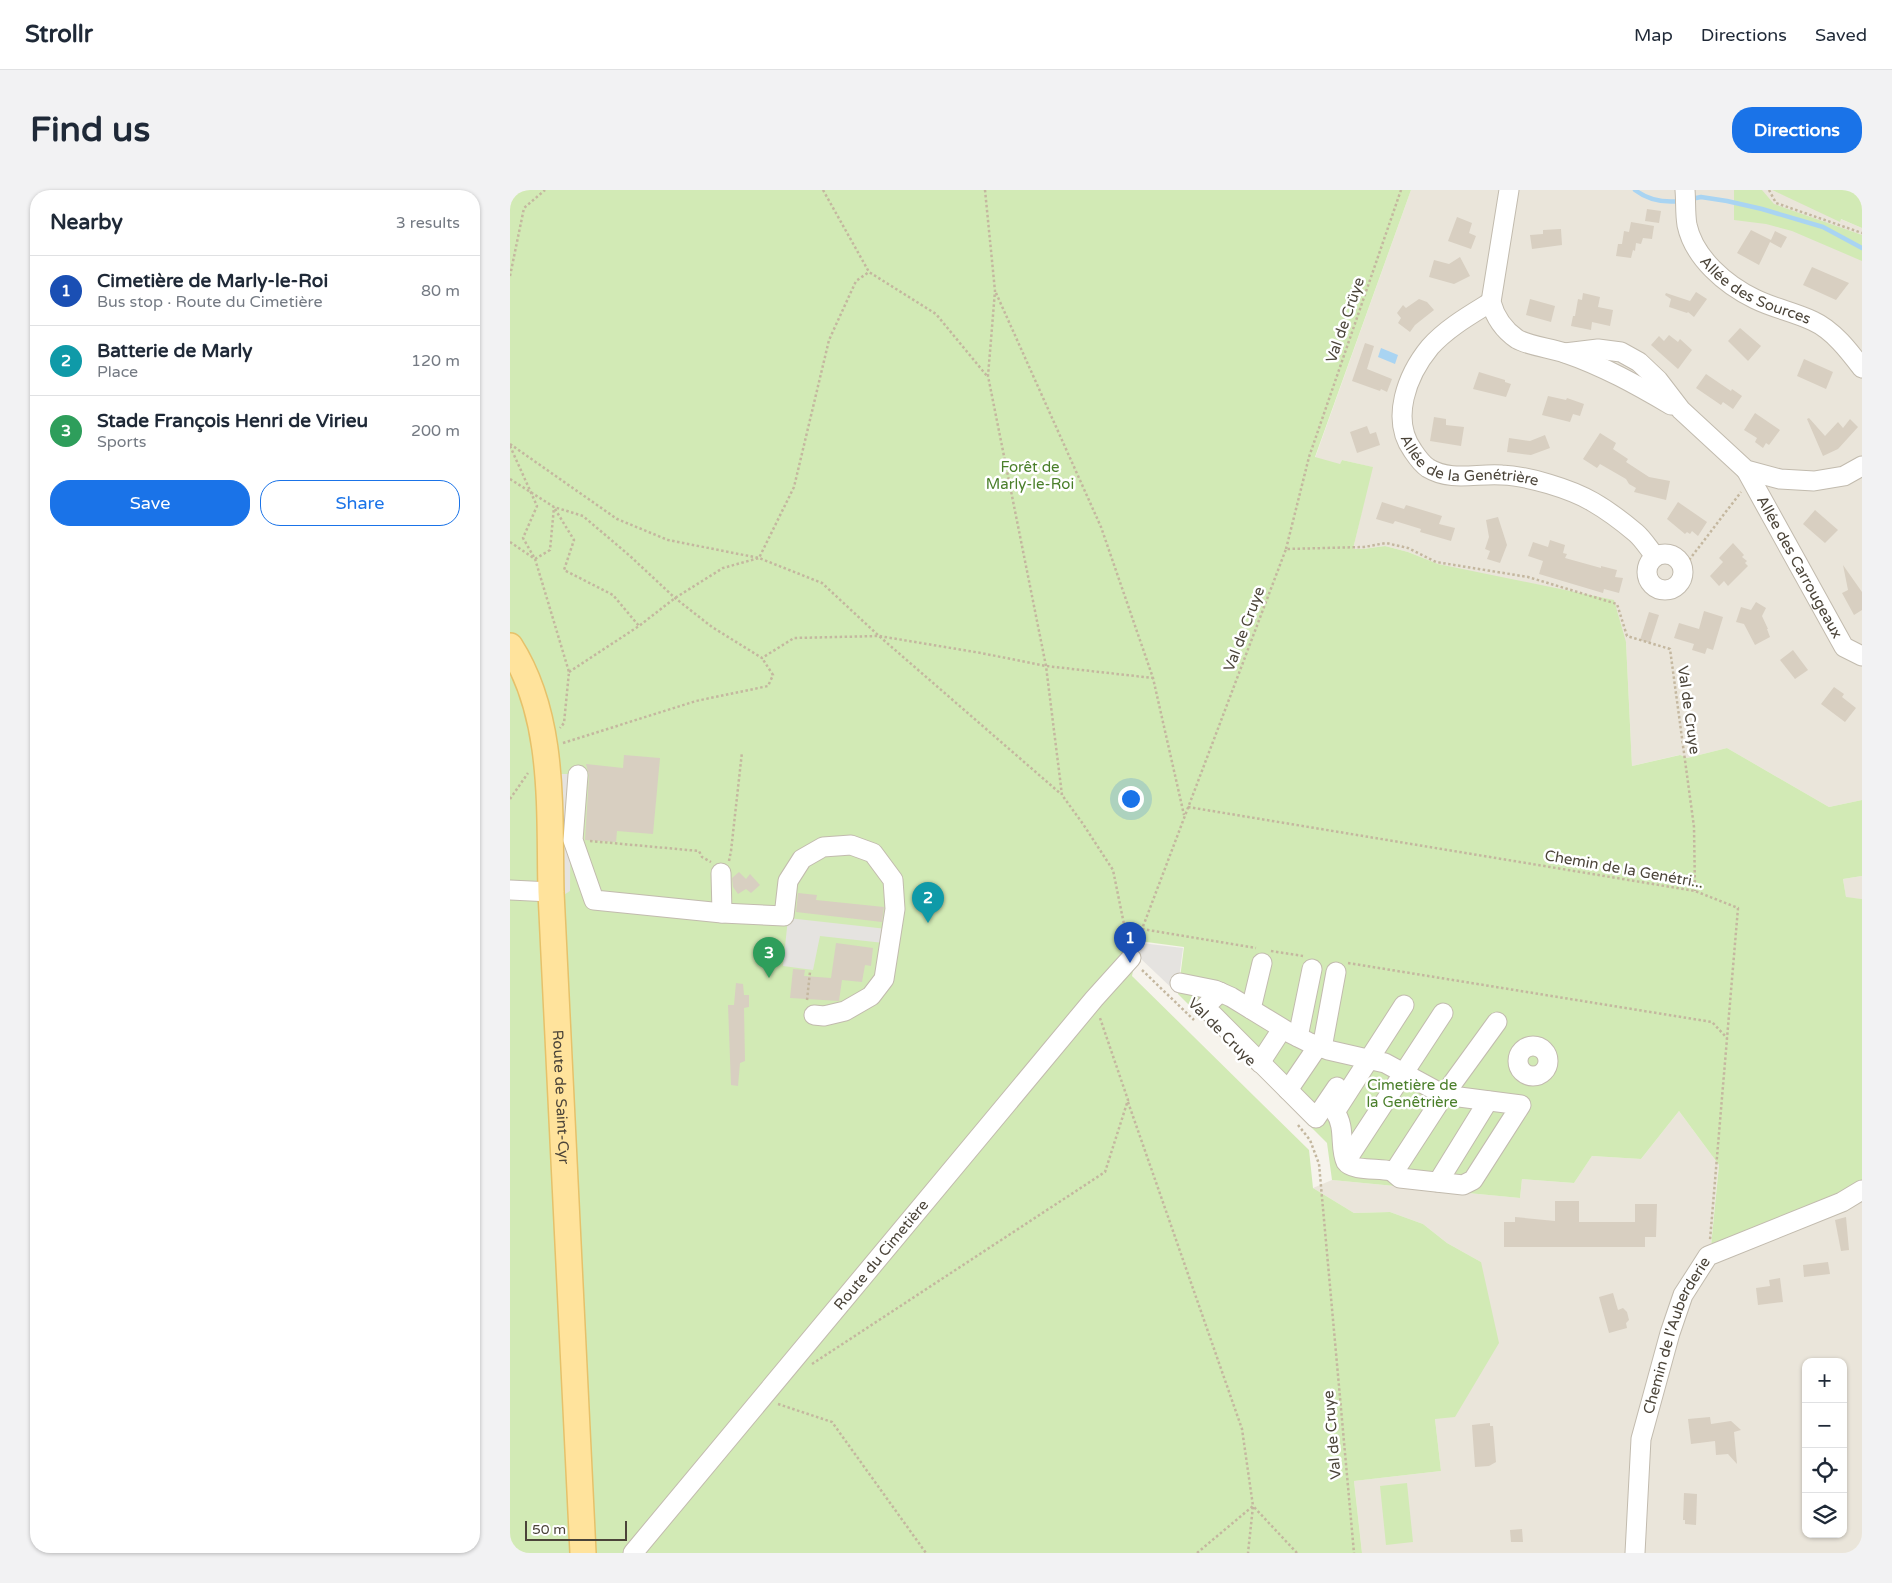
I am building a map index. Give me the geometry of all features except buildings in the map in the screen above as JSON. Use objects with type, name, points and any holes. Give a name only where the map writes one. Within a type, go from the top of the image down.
[{"type":"main road","name":"Route de Saint-Cyr","points":[[510,646],[519,660],[536,703],[545,748],[549,791],[551,892],[583,1553]]},
{"type":"street","points":[[1509,190],[1491,302],[1495,314],[1503,326],[1518,340],[1564,353],[1621,376],[1681,410],[1749,474],[1780,479],[1814,481],[1844,476],[1862,466]]},
{"type":"street","name":"Allée des Sources","points":[[1686,196],[1688,225],[1694,243],[1717,274],[1755,300],[1814,321],[1849,351],[1862,368]]},
{"type":"street","name":"Allée de la Genétrière","points":[[1491,302],[1460,322],[1432,346],[1418,363],[1408,382],[1402,420],[1404,434],[1409,446],[1427,467],[1446,475],[1504,474],[1549,484],[1592,501],[1637,534],[1655,556]]},
{"type":"street","name":"Allée des Carrougeaux","points":[[1749,474],[1844,646],[1862,656]]},
{"type":"street","points":[[1666,553],[1678,558],[1683,568],[1681,582],[1668,590],[1656,588],[1647,577],[1648,564],[1655,556],[1666,553]]},
{"type":"street","points":[[578,775],[573,840],[594,900],[722,913],[784,916],[788,881],[802,859],[824,847],[851,845],[873,854],[893,880],[895,909],[884,979],[871,996],[845,1011],[824,1016],[814,1015]]},
{"type":"street","points":[[721,873],[722,913]]},
{"type":"street","points":[[510,890],[551,892]]},
{"type":"street","points":[[1251,1009],[1264,954]]},
{"type":"street","name":"Route du Cimetière","points":[[633,1553],[1094,999],[1131,958]]},
{"type":"street","points":[[1260,1063],[1290,1033],[1310,963]]},
{"type":"street","points":[[1288,1090],[1320,1047],[1342,968]]},
{"type":"street","points":[[1180,982],[1220,992],[1290,1033],[1320,1047],[1364,1057],[1404,1072],[1444,1095],[1521,1105]]},
{"type":"street","points":[[1220,992],[1205,1007],[1316,1118],[1404,1005]]},
{"type":"street","points":[[1346,1161],[1443,1013]]},
{"type":"street","points":[[1394,1172],[1444,1095],[1498,1022]]},
{"type":"street","points":[[1364,1057],[1335,1112],[1342,1127],[1346,1161],[1350,1166],[1356,1168],[1394,1172],[1400,1178],[1463,1185],[1473,1180],[1528,1094],[1529,1075]]},
{"type":"street","points":[[1438,1182],[1488,1101]]},
{"type":"street","name":"Chemin de l'Auberderie","points":[[1635,1553],[1641,1439],[1670,1333],[1683,1295],[1708,1256],[1842,1202],[1862,1190]]},
{"type":"path","points":[[510,276],[524,208],[545,190]]},
{"type":"path","points":[[823,190],[869,272],[936,314],[988,376]]},
{"type":"path","points":[[985,190],[996,291],[988,376],[1046,666],[1062,795]]},
{"type":"path","name":"Val de Crüye","points":[[1309,457],[1401,190]]},
{"type":"path","points":[[1769,190],[1776,203],[1862,233]]},
{"type":"path","points":[[569,672],[639,626],[675,598],[723,568],[759,558],[794,486],[829,340],[856,281],[869,272]]},
{"type":"path","points":[[996,291],[1101,527],[1152,678],[1184,817]]},
{"type":"path","points":[[510,445],[617,519],[668,540],[759,558],[822,583],[879,636],[1062,795],[1114,870],[1131,958]]},
{"type":"path","points":[[510,445],[537,506],[524,538],[535,559],[569,672],[564,723],[510,799]]},
{"type":"path","name":"Val de Cruye","points":[[1199,1026],[1131,958],[1286,549],[1309,457]]},
{"type":"path","points":[[1683,568],[1749,474]]},
{"type":"path","points":[[510,479],[554,507],[583,516],[675,598],[712,627],[762,658],[773,675],[768,686],[696,701],[545,748]]},
{"type":"path","points":[[535,559],[550,550],[554,507]]},
{"type":"path","points":[[554,507],[574,540],[564,570],[613,595],[639,626]]},
{"type":"path","points":[[510,542],[535,559]]},
{"type":"path","name":"Val de Cruye","points":[[1286,549],[1364,547],[1386,543],[1408,548],[1436,562],[1528,577],[1617,604],[1627,636],[1670,649],[1694,827],[1695,891]]},
{"type":"path","points":[[762,658],[794,638],[879,636],[1046,666],[1152,678]]},
{"type":"path","points":[[573,840],[699,851],[702,857],[714,864],[721,873],[726,868],[731,851],[742,752]]},
{"type":"path","name":"Chemin de la Genétri...","points":[[1188,807],[1695,891],[1738,908],[1708,1256]]},
{"type":"path","points":[[1142,929],[1310,963]]},
{"type":"path","points":[[1342,968],[1712,1022],[1727,1038]]},
{"type":"path","points":[[810,972],[806,1001],[814,1015]]},
{"type":"path","points":[[1094,999],[1242,1429],[1253,1506],[1248,1553]]},
{"type":"path","points":[[809,1366],[1105,1172],[1128,1100]]},
{"type":"path","name":"Val de Cruye","points":[[1295,1120],[1310,1140],[1319,1164],[1354,1553]]},
{"type":"path","points":[[762,1398],[832,1422],[926,1553]]},
{"type":"path","points":[[1197,1553],[1253,1506]]},
{"type":"path","points":[[1253,1506],[1297,1553]]},
{"type":"shaded area","points":[[1411,190],[1772,190],[1862,228],[1862,800],[1829,807],[1727,748],[1687,758],[1679,755],[1632,766],[1626,642],[1408,552],[1385,546],[1353,549],[1372,467],[1342,460],[1340,465],[1315,458]]},
{"type":"shaded area","points":[[558,774],[571,774],[570,891],[559,898]]},
{"type":"shaded area","points":[[1862,876],[1862,899],[1846,898],[1843,879]]},
{"type":"shaded area","points":[[788,918],[887,929],[884,943],[820,936],[813,970],[783,966]]},
{"type":"shaded area","points":[[1141,943],[1183,948],[1177,993],[1139,957]]},
{"type":"shaded area","points":[[1679,1111],[1719,1165],[1711,1245],[1862,1181],[1862,1553],[1362,1553],[1354,1481],[1441,1471],[1435,1419],[1481,1262],[1447,1243],[1423,1224],[1390,1212],[1354,1213],[1313,1188],[1332,1180],[1520,1198],[1522,1179],[1574,1183],[1592,1156],[1641,1159]]},
{"type":"green space","name":"Forêt de Marly-le-Roi","points":[[510,190],[1411,190],[1315,457],[1340,464],[1342,460],[1373,467],[1353,549],[1385,546],[1408,552],[1438,564],[1614,600],[1626,642],[1632,766],[1680,755],[1687,758],[1727,748],[1829,807],[1862,800],[1862,876],[1843,879],[1846,897],[1862,899],[1862,1181],[1839,1197],[1711,1246],[1719,1165],[1679,1111],[1641,1159],[1592,1156],[1574,1183],[1522,1179],[1520,1198],[1332,1180],[1327,1143],[1178,994],[1184,947],[1139,941],[1132,976],[1309,1150],[1313,1188],[1354,1213],[1390,1212],[1423,1224],[1447,1243],[1481,1262],[1499,1343],[1455,1417],[1435,1419],[1441,1471],[1354,1481],[1362,1553],[510,1553]]},
{"type":"green space","points":[[1734,190],[1762,190],[1774,204],[1862,235],[1862,261],[1792,231],[1766,224],[1734,220]]},
{"type":"green space","points":[[1772,190],[1862,190],[1862,228],[1841,219],[1840,222]]},
{"type":"green space","points":[[1407,1483],[1413,1542],[1386,1545],[1380,1486]]},
{"type":"water","points":[[1381,348],[1398,355],[1395,364],[1378,357]]},
{"type":"waterway","points":[[1635,190],[1656,200],[1668,202],[1681,201]]},
{"type":"waterway","points":[[1691,199],[1701,197],[1762,209],[1823,227],[1862,248]]},
{"type":"place","name":"Batterie de Marly","points":[[928,923]]},
{"type":"place","name":"Cimetière de Marly-le-Roi","points":[[1130,963]]},
{"type":"place","name":"Stade François Henri de Virieu","points":[[769,978]]},
{"type":"park label","name":"Cimetière de la Genêtrière","points":[[1412,1094]]}]
